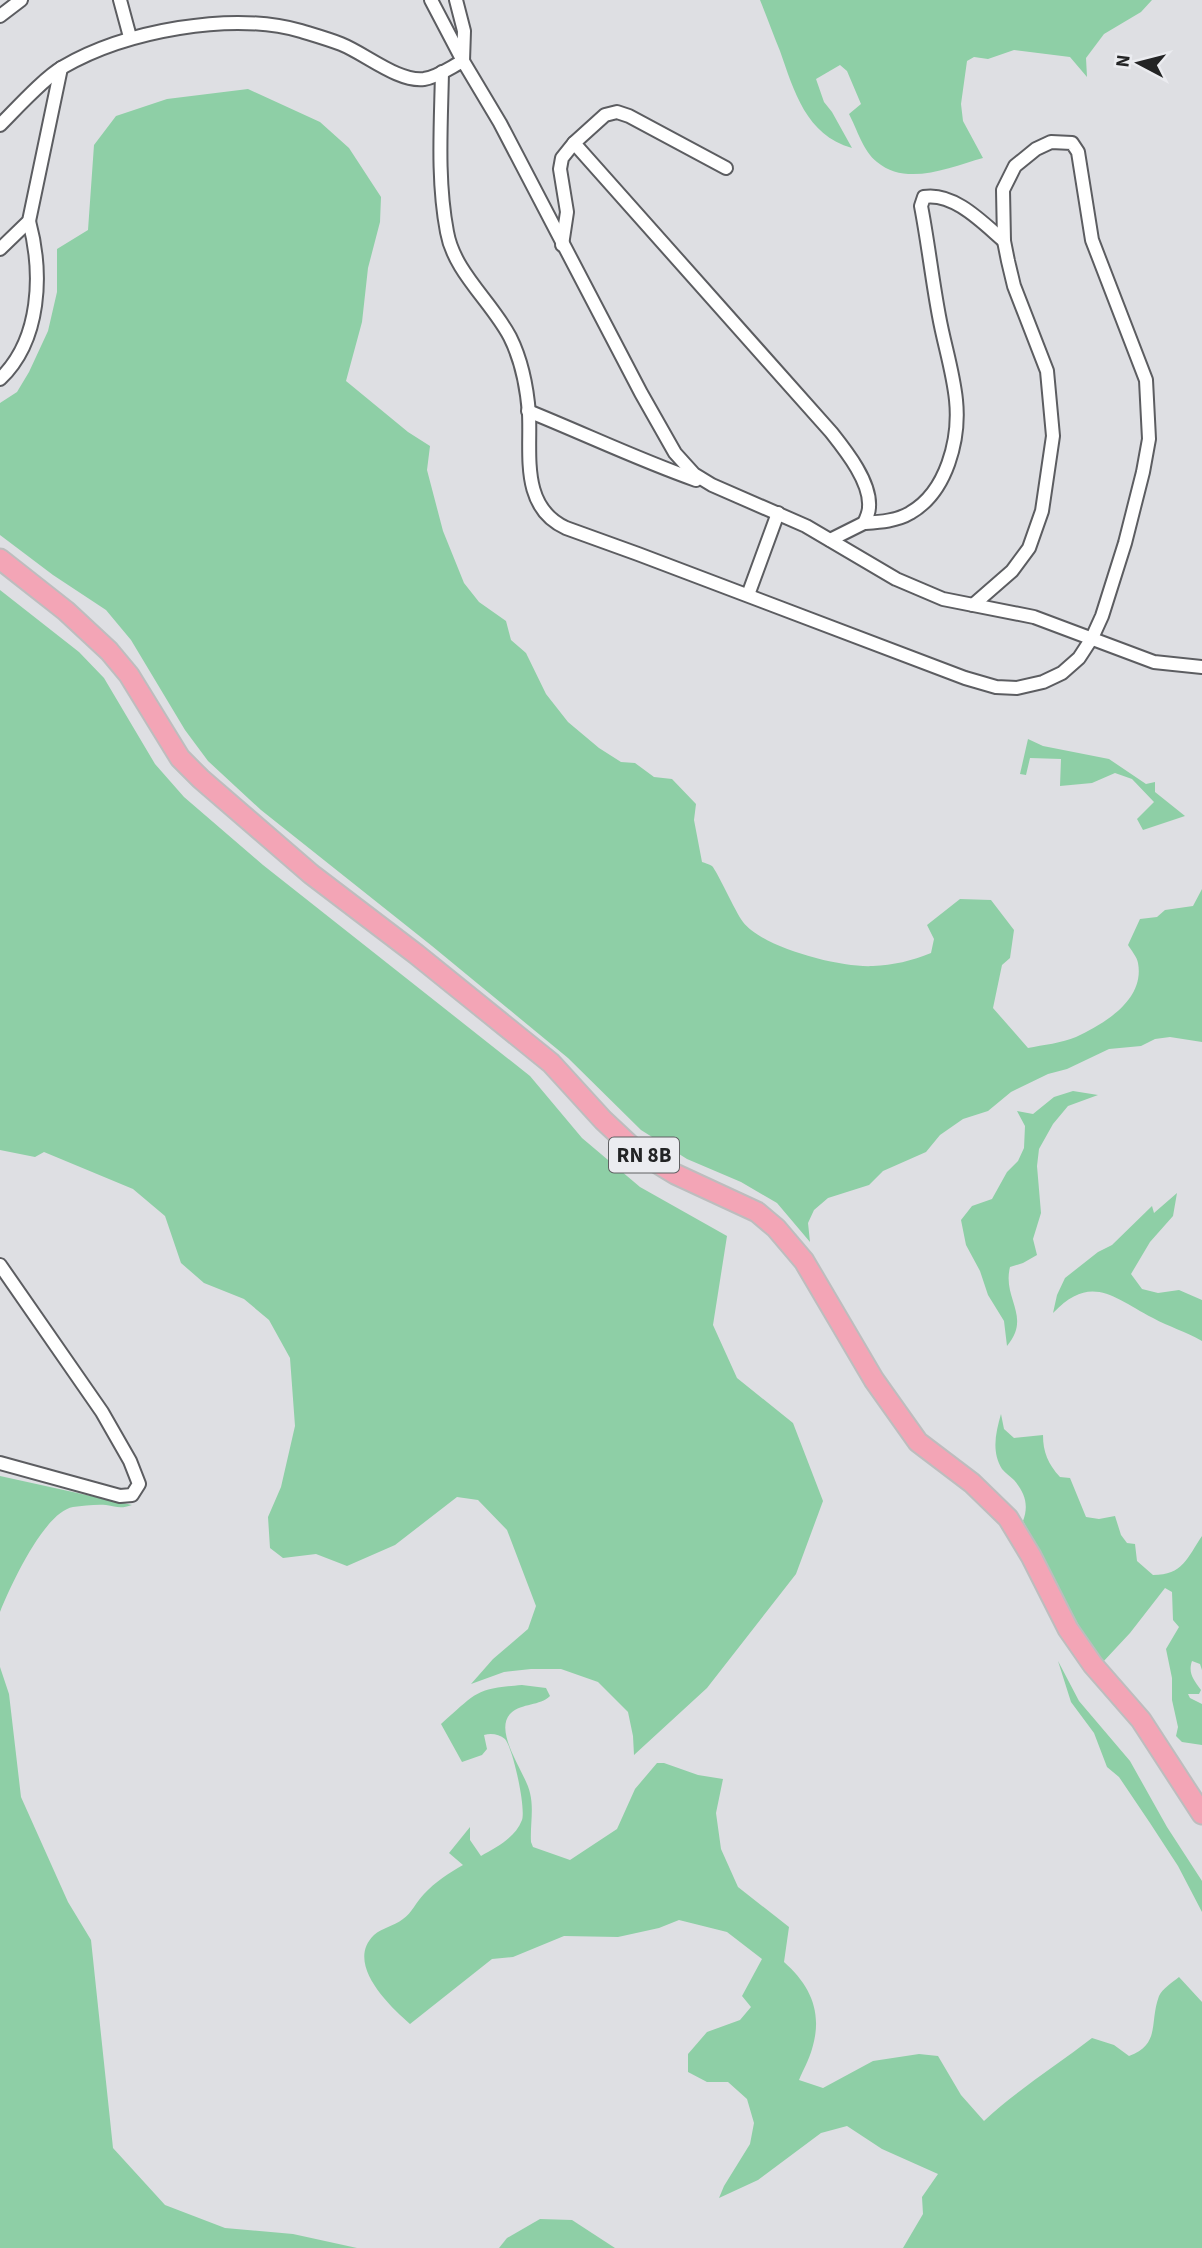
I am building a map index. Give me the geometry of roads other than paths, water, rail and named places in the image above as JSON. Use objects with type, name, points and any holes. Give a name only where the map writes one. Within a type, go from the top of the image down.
[{"type":"main road","name":"RN 8B","points":[[0,559],[66,611],[109,650],[129,675],[180,758],[285,852],[551,1063],[603,1120],[634,1149],[675,1174],[757,1212],[776,1228],[804,1261],[874,1380],[918,1442],[972,1483],[1008,1518],[1031,1556],[1068,1629],[1093,1665],[1141,1720],[1202,1814]]},
{"type":"street","points":[[0,16],[21,0]]},
{"type":"street","points":[[120,0],[130,37]]},
{"type":"street","points":[[431,0],[500,123],[640,393],[675,453],[694,474],[712,485]]},
{"type":"street","points":[[456,0],[464,31],[463,61]]},
{"type":"street","points":[[0,125],[61,68],[97,49],[130,37],[209,25],[241,23],[298,30],[341,44],[404,77],[422,79],[463,61]]},
{"type":"street","points":[[0,379],[19,356],[34,310],[38,269],[29,221],[61,68]]},
{"type":"street","points":[[442,72],[442,194],[450,248],[509,335],[523,371],[528,411],[527,458],[533,489],[543,511],[558,525],[965,678],[996,687],[1017,688],[1062,673],[1079,658],[1092,638],[1102,616],[1128,531],[1149,439],[1146,380],[1092,240],[1078,152],[1072,143],[1051,142],[1036,149],[1015,166],[1003,190],[1004,240],[1014,286],[1047,371],[1053,436],[1042,511],[1029,548],[1012,572],[973,605]]},
{"type":"street","points":[[562,245],[567,212],[560,169],[562,158],[574,143],[605,115],[617,112],[629,116],[726,168]]},
{"type":"street","points":[[574,143],[849,455],[867,494],[869,508],[864,523]]},
{"type":"street","points":[[830,541],[864,523],[888,521],[910,514],[939,485],[947,466],[955,432],[956,402],[930,270],[922,205],[924,197],[930,196],[964,208],[1004,240]]},
{"type":"street","points":[[0,249],[29,221]]},
{"type":"street","points":[[528,411],[648,463],[712,485],[778,513],[908,585],[943,599],[1034,617],[1154,662],[1202,667]]},
{"type":"street","points":[[748,595],[778,513]]},
{"type":"street","points":[[0,1265],[102,1412],[130,1461],[139,1484],[132,1495],[120,1496],[0,1462]]}]
